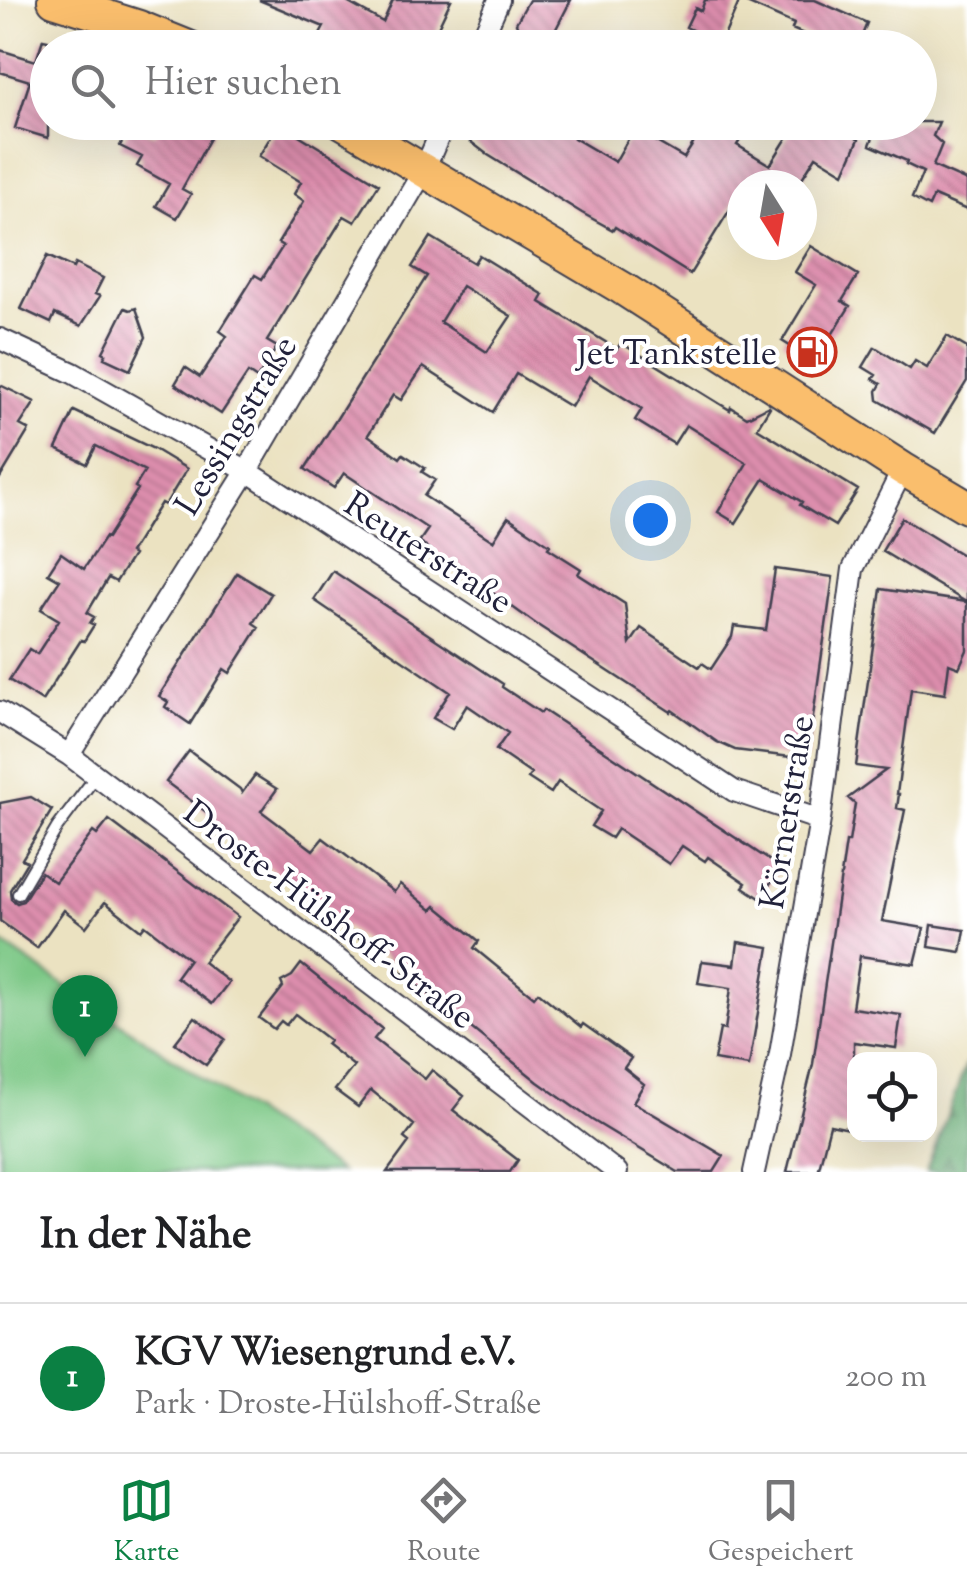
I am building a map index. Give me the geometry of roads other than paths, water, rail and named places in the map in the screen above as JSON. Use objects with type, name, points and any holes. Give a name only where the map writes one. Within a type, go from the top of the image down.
[{"type":"main road","points":[[54,0],[148,30]]},
{"type":"main road","points":[[373,140],[622,288],[967,507]]},
{"type":"street","points":[[486,30],[499,0]]},
{"type":"street","name":"Lessingstraße","points":[[69,755],[247,471],[424,170],[437,140]]},
{"type":"street","name":"Reuterstraße","points":[[0,338],[72,373],[247,471],[734,790],[820,820]]},
{"type":"street","name":"Körnerstraße","points":[[754,1172],[780,1054],[820,820],[853,568],[903,469]]},
{"type":"street","name":"Droste-Hülshoff-Straße","points":[[0,712],[69,755],[617,1172]]},
{"type":"lane","points":[[18,894],[57,828],[96,776]]},
{"type":"place","name":"Jet Tankstelle","points":[[812,352]]},
{"type":"place","name":"KGV Wiesengrund e.V.","points":[[85,1057]]}]
